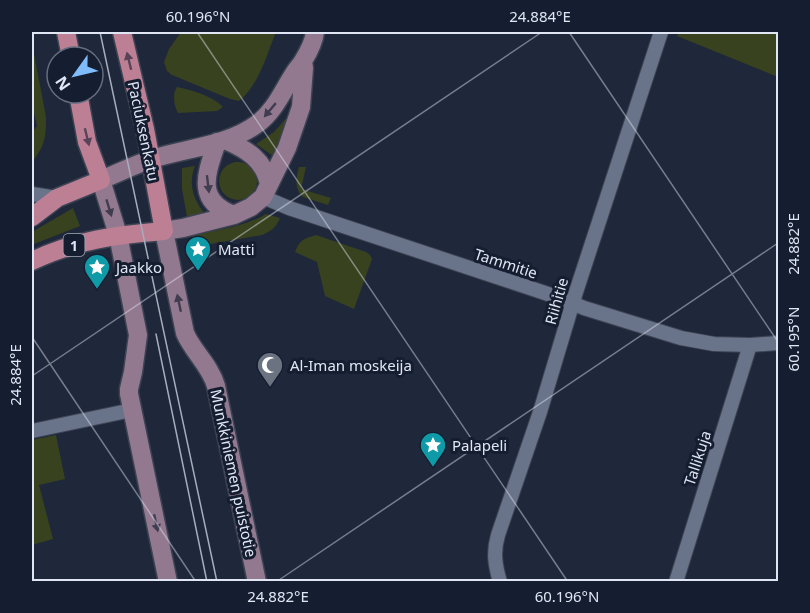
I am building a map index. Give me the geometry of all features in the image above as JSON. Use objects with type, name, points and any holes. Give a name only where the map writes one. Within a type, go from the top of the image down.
[{"type":"main road","name":"Paciuksenkatu","points":[[122,32],[145,129],[164,231]]},
{"type":"main road","points":[[32,217],[57,198],[101,180],[87,142],[80,105]]},
{"type":"main road","points":[[118,235],[164,231]]},
{"type":"main road","name":"1","points":[[32,261],[72,246],[118,235]]},
{"type":"street","name":"Riihitie","points":[[500,582],[494,548],[503,517],[540,412],[572,303],[661,32]]},
{"type":"street","points":[[168,582],[129,389],[138,335],[118,235],[101,180],[151,159],[221,141],[257,124],[279,100],[303,62],[317,33]]},
{"type":"street","points":[[164,231],[234,215],[251,207],[266,191],[287,148],[301,107],[303,62]]},
{"type":"street","points":[[221,141],[243,148],[255,158],[267,173],[266,191]]},
{"type":"street","points":[[221,141],[206,176],[206,187],[216,205],[234,215]]},
{"type":"street","name":"Tammitie","points":[[266,191],[289,208],[675,337],[714,344],[778,343]]},
{"type":"street","points":[[32,194],[57,198]]},
{"type":"street","name":"Munkkiniemen puistotie","points":[[164,231],[185,333],[210,371],[216,386],[257,582]]},
{"type":"street","name":"Tallikuja","points":[[676,582],[750,345]]},
{"type":"street","points":[[32,431],[132,410]]},
{"type":"green space","points":[[181,32],[276,32],[257,78],[239,101],[167,71],[164,62],[169,49]]},
{"type":"green space","points":[[679,32],[778,32],[778,77],[677,36]]},
{"type":"green space","points":[[32,43],[46,117],[46,130],[40,151],[32,162],[32,132],[37,126],[32,104]]},
{"type":"green space","points":[[177,87],[208,97],[223,107],[217,111],[178,113],[174,100]]},
{"type":"green space","points":[[289,115],[273,156],[256,144],[274,132]]},
{"type":"green space","points":[[238,162],[251,168],[257,181],[251,194],[238,200],[225,194],[219,181],[225,168]]},
{"type":"green space","points":[[195,166],[192,179],[193,191],[204,213],[187,217],[182,189],[182,168]]},
{"type":"green space","points":[[299,167],[306,167],[301,189],[331,198],[328,205],[300,194],[296,183]]},
{"type":"green space","points":[[73,208],[80,226],[34,244],[32,232]]},
{"type":"green space","points":[[266,214],[280,218],[273,229],[262,235],[193,247],[192,236],[239,225]]},
{"type":"green space","points":[[316,235],[370,255],[372,259],[354,309],[325,296],[317,262],[295,252],[302,240]]},
{"type":"green space","points":[[56,435],[65,479],[39,485],[53,539],[32,545],[32,440]]},
{"type":"tram line","points":[[100,32],[217,582]]},
{"type":"tram line","points":[[156,334],[207,582]]},
{"type":"place","name":"Matti","points":[[198,272]]},
{"type":"place","name":"Jaakko","points":[[97,290]]},
{"type":"place","name":"Al-Iman moskeija","points":[[270,388]]},
{"type":"place","name":"Palapeli","points":[[433,468]]}]
